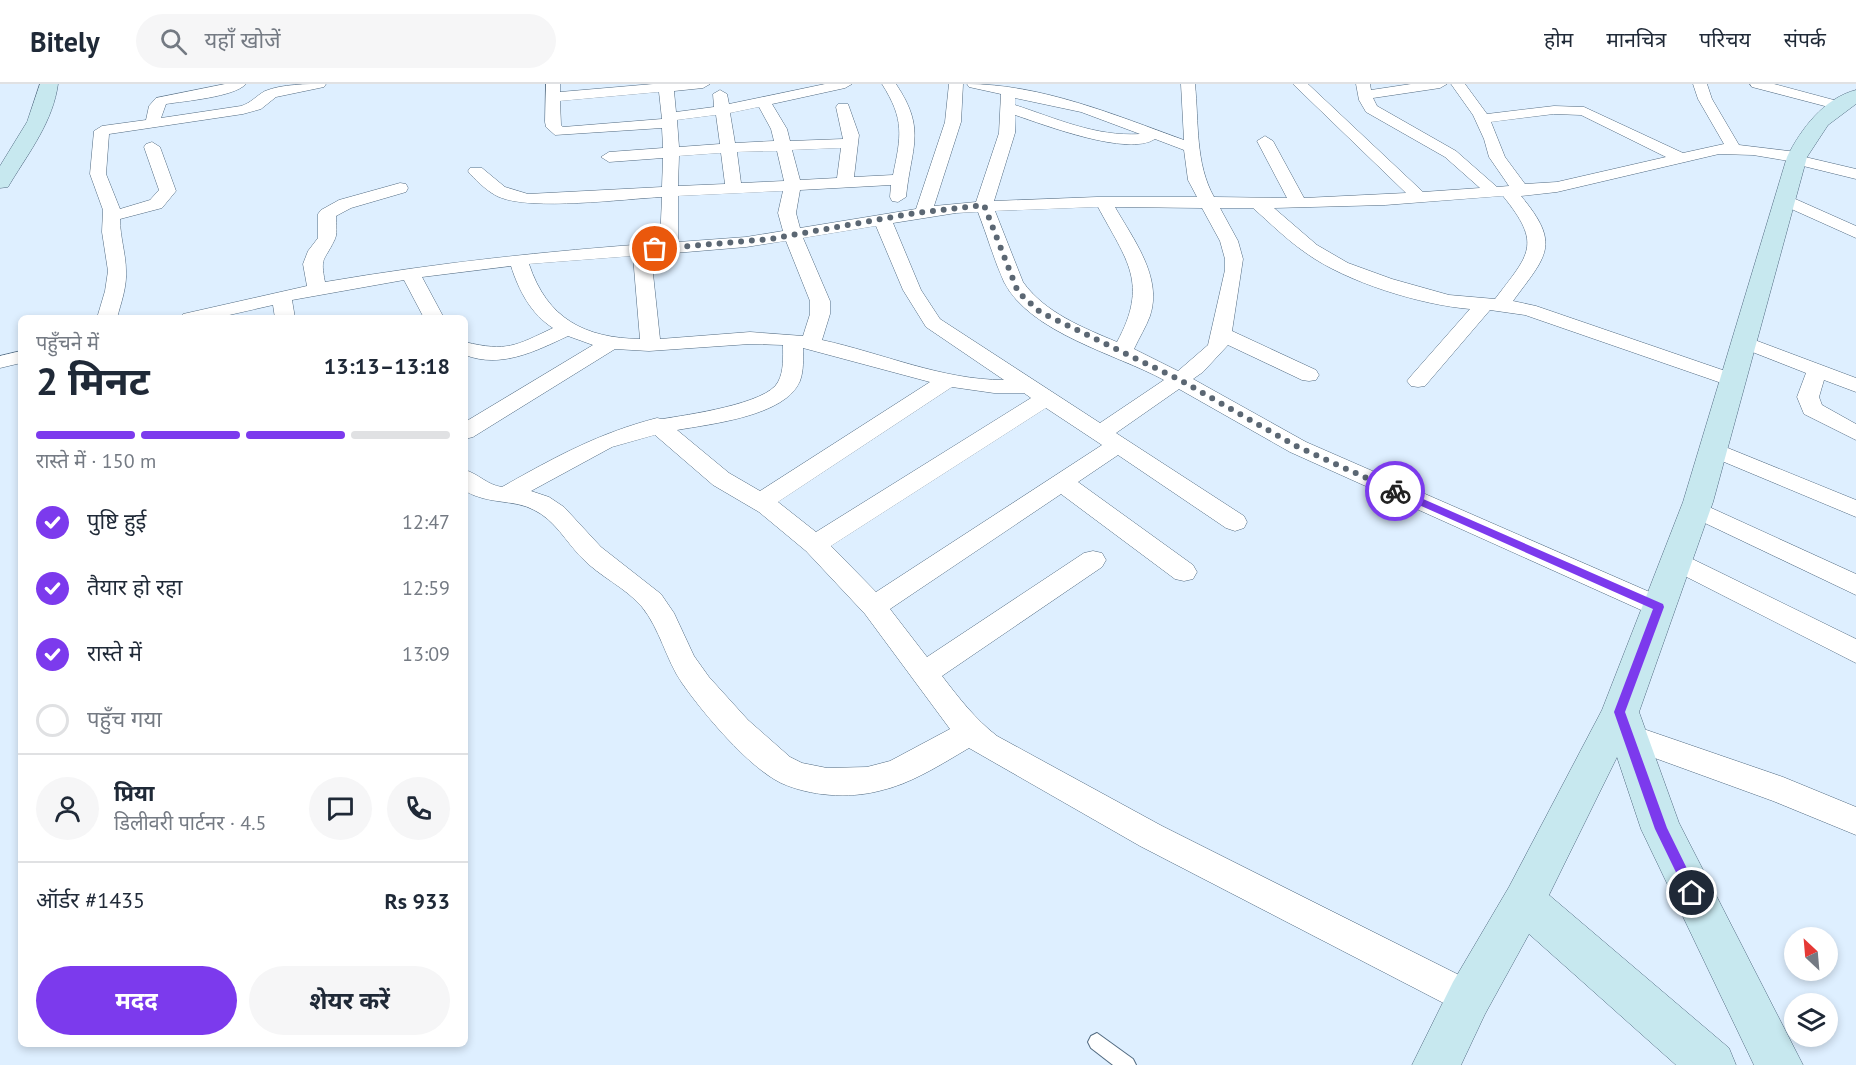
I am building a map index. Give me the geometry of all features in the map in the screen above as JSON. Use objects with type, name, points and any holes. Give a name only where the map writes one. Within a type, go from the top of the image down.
[{"type":"main road","points":[[0,182],[40,113],[48,95],[49,84]]},
{"type":"main road","points":[[1437,1065],[1469,998],[1624,724],[1659,607],[1696,509],[1797,159],[1806,136],[1848,101]]},
{"type":"main road","points":[[1624,724],[1661,829],[1779,1065]]},
{"type":"main road","points":[[1524,901],[1712,1065]]},
{"type":"street","points":[[153,123],[156,106],[161,101],[239,84]]},
{"type":"street","points":[[108,315],[117,282],[111,232],[113,216],[111,205],[99,180],[100,134],[107,129],[243,110],[256,106],[271,94],[319,84]]},
{"type":"street","points":[[703,84],[553,91],[552,122],[560,132],[610,129],[764,102],[845,84]]},
{"type":"street","points":[[718,84],[734,189]]},
{"type":"street","points":[[889,84],[904,108],[910,131],[890,218],[912,290],[933,323],[1235,522]]},
{"type":"street","points":[[924,212],[953,122],[956,84]]},
{"type":"street","points":[[974,84],[1005,88],[1085,109],[1193,148]]},
{"type":"street","points":[[874,607],[1061,482],[1108,439],[1207,359],[1217,347],[1222,334],[1234,259],[1229,241],[1196,180],[1192,160],[1188,84]]},
{"type":"street","points":[[1300,84],[1419,198]]},
{"type":"street","points":[[1328,111],[1366,96],[1440,84]]},
{"type":"street","points":[[1458,84],[1482,119],[1508,192]]},
{"type":"street","points":[[1700,84],[1705,99],[1734,148]]},
{"type":"street","points":[[1757,84],[1848,101]]},
{"type":"street","points":[[666,86],[671,153],[669,248]]},
{"type":"street","points":[[608,195],[610,88]]},
{"type":"street","points":[[1005,88],[1008,108],[1004,146],[984,205],[1014,282],[1023,297],[1040,312],[1180,380],[1296,446],[1659,607]]},
{"type":"street","points":[[1366,96],[1508,192],[1531,218],[1538,233],[1539,242],[1534,259],[1418,381]]},
{"type":"street","points":[[505,496],[598,445],[657,426],[730,412],[772,399],[782,392],[791,376],[802,341],[820,314],[820,301],[793,236],[787,213],[793,185],[784,145],[764,102]]},
{"type":"street","points":[[843,107],[851,143],[845,183]]},
{"type":"street","points":[[1008,108],[1102,136],[1130,139],[1159,136]]},
{"type":"street","points":[[1482,119],[1554,110],[1584,111],[1682,158]]},
{"type":"street","points":[[1265,141],[1298,203]]},
{"type":"street","points":[[609,157],[728,148],[851,143]]},
{"type":"street","points":[[113,216],[156,204],[168,191],[152,147]]},
{"type":"street","points":[[203,315],[282,297],[410,273],[518,260],[746,242],[793,236],[924,212],[984,205],[1208,201],[1298,203],[1508,192],[1576,183],[1708,151],[1734,148],[1797,159],[1856,174]]},
{"type":"street","points":[[476,171],[494,189],[517,198],[542,199],[899,180]]},
{"type":"street","points":[[317,290],[312,264],[317,251],[327,239],[327,214],[345,204],[400,188]]},
{"type":"street","points":[[1784,199],[1856,233]]},
{"type":"street","points":[[1104,202],[1137,266],[1143,290],[1141,312],[1123,351]]},
{"type":"street","points":[[1258,203],[1311,249],[1341,267],[1448,301],[1492,305],[1537,313],[1733,381]]},
{"type":"street","points":[[641,250],[651,344]]},
{"type":"street","points":[[518,260],[527,286],[537,304],[546,314],[580,335],[611,343],[651,344],[732,339],[802,341],[948,380],[985,387],[1037,392]]},
{"type":"street","points":[[410,273],[432,315]]},
{"type":"street","points":[[282,297],[285,315]]},
{"type":"street","points":[[468,349],[481,354],[505,354],[568,329]]},
{"type":"street","points":[[1222,334],[1309,375]]},
{"type":"street","points":[[1744,342],[1856,385]]},
{"type":"street","points":[[468,430],[611,343]]},
{"type":"street","points":[[0,362],[18,358]]},
{"type":"street","points":[[1817,370],[1808,397],[1812,409],[1856,433]]},
{"type":"street","points":[[760,502],[948,380]]},
{"type":"street","points":[[815,545],[1037,392]]},
{"type":"street","points":[[657,426],[721,479],[760,502],[815,545],[874,607],[970,732],[1014,762],[1151,836],[1469,998]]},
{"type":"street","points":[[1713,449],[1856,509]]},
{"type":"street","points":[[468,480],[483,492],[529,499],[551,508],[593,554],[644,593],[656,607],[690,674],[706,694],[771,761],[791,773],[838,781],[861,781],[888,775],[970,732]]},
{"type":"street","points":[[1061,482],[1184,572]]},
{"type":"street","points":[[1696,509],[1856,585]]},
{"type":"street","points":[[924,674],[1093,560]]},
{"type":"street","points":[[1676,560],[1856,652]]},
{"type":"street","points":[[1624,724],[1856,821]]},
{"type":"lane","points":[[1097,1042],[1127,1065]]},
{"type":"way so far","points":[[655,249],[793,236],[915,213],[984,205],[1018,292],[1040,312],[1146,362],[1296,446],[1395,491]]},
{"type":"route","points":[[1395,491],[1659,607],[1620,712],[1661,829],[1692,893]]}]
